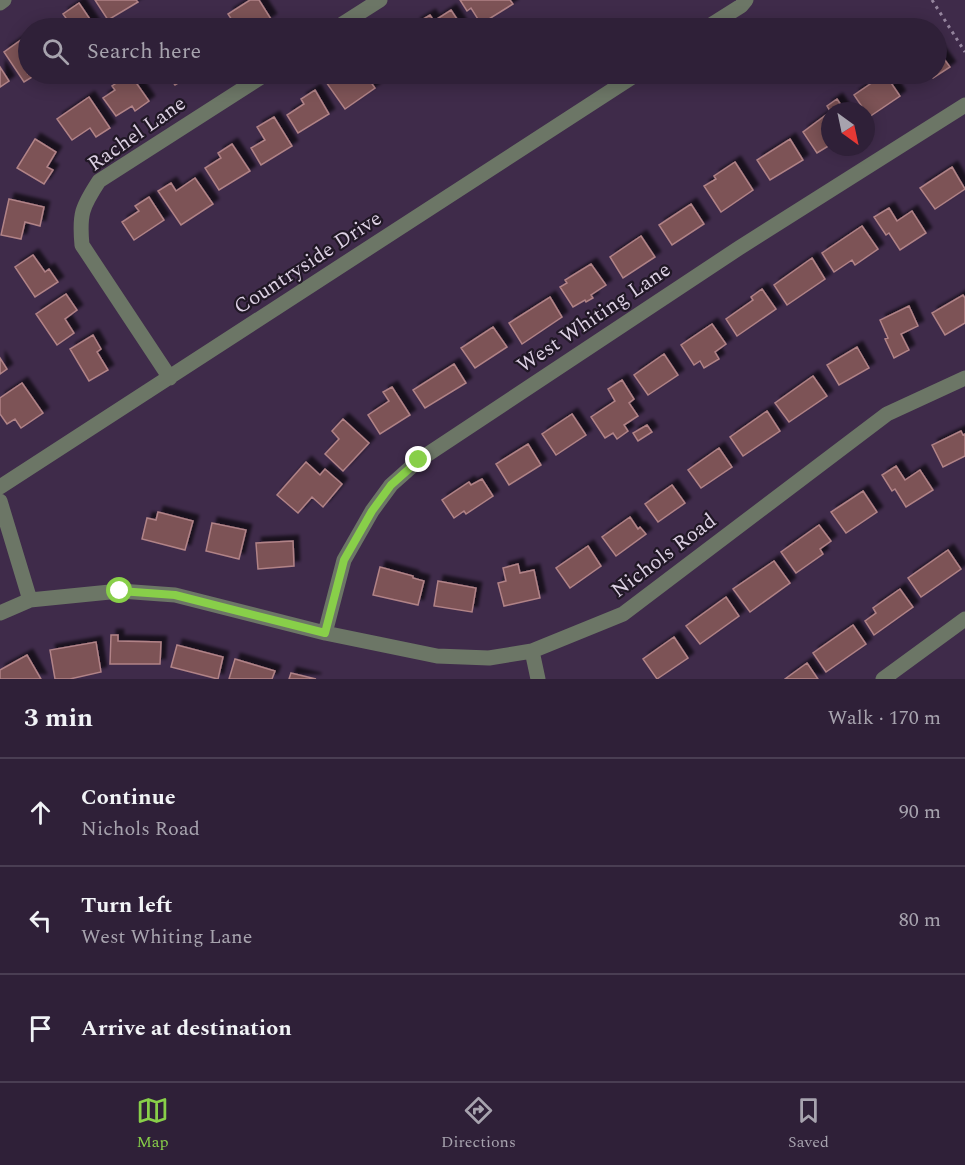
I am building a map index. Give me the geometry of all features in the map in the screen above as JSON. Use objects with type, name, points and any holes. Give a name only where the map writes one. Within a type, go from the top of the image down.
[{"type":"street","points":[[0,3],[4,0]]},
{"type":"street","points":[[352,18],[380,0]]},
{"type":"street","points":[[722,18],[741,6],[746,0]]},
{"type":"street","name":"Rachel Lane","points":[[170,378],[82,244],[80,222],[85,203],[99,181],[250,84]]},
{"type":"street","name":"Countryside Drive","points":[[0,487],[622,84]]},
{"type":"street","name":"West Whiting Lane","points":[[325,633],[344,560],[372,511],[391,485],[419,460],[739,248],[965,105]]},
{"type":"street","name":"Nichols Road","points":[[0,613],[30,600],[120,591],[175,595],[325,633],[437,656],[489,658],[532,651],[623,614],[887,414],[965,378]]},
{"type":"street","points":[[0,501],[30,600]]},
{"type":"street","points":[[884,679],[965,619]]},
{"type":"street","points":[[532,651],[538,679]]},
{"type":"path","points":[[932,0],[943,18]]},
{"type":"path","points":[[947,24],[965,52]]},
{"type":"building","points":[[95,0],[136,0],[138,2],[111,18],[107,18]]},
{"type":"building","points":[[250,0],[259,0],[270,18],[231,18],[228,14]]},
{"type":"building","points":[[460,0],[510,0],[513,4],[491,18],[477,18],[471,8],[467,11]]},
{"type":"building","points":[[79,3],[89,18],[66,18],[63,14]]},
{"type":"building","points":[[451,10],[456,18],[439,18]]},
{"type":"building","points":[[18,42],[18,73],[4,52]]},
{"type":"building","points":[[0,67],[9,81],[0,87]]},
{"type":"building","points":[[137,84],[149,101],[135,111],[132,106],[116,116],[103,98],[115,90],[112,86]]},
{"type":"building","points":[[327,84],[372,84],[375,88],[345,109]]},
{"type":"building","points":[[870,84],[892,84],[900,96],[875,113],[875,102],[859,102],[854,95]]},
{"type":"building","points":[[315,90],[329,114],[298,133],[287,115],[304,104],[301,99]]},
{"type":"building","points":[[89,97],[110,128],[96,137],[90,128],[72,140],[57,119]]},
{"type":"building","points":[[274,117],[292,146],[261,165],[251,148],[265,140],[257,127]]},
{"type":"building","points":[[821,119],[821,151],[817,153],[803,132]]},
{"type":"building","points":[[35,139],[56,152],[47,167],[53,170],[44,184],[17,168]]},
{"type":"building","points":[[790,139],[803,160],[770,180],[757,160]]},
{"type":"building","points":[[232,144],[250,171],[219,190],[205,168],[221,158],[218,153]]},
{"type":"building","points":[[735,162],[753,190],[721,212],[704,186],[716,179],[714,176]]},
{"type":"building","points":[[952,167],[965,189],[935,209],[920,188]]},
{"type":"building","points":[[195,178],[213,204],[181,225],[158,191],[171,183],[176,191]]},
{"type":"building","points":[[149,197],[164,220],[134,240],[122,222],[139,211],[135,206]]},
{"type":"building","points":[[9,199],[44,207],[40,226],[25,222],[21,239],[1,235]]},
{"type":"building","points":[[691,204],[704,224],[672,245],[659,225]]},
{"type":"building","points":[[889,208],[897,221],[912,211],[926,233],[900,250],[889,233],[886,235],[874,217]]},
{"type":"building","points":[[862,226],[878,249],[855,265],[852,260],[834,272],[822,253]]},
{"type":"building","points":[[641,236],[655,257],[623,278],[610,257]]},
{"type":"building","points":[[33,255],[45,272],[49,269],[58,282],[35,297],[15,267]]},
{"type":"building","points":[[812,258],[825,279],[787,305],[774,285]]},
{"type":"building","points":[[591,264],[606,285],[591,295],[593,298],[573,307],[560,287],[567,283],[565,280]]},
{"type":"building","points":[[762,289],[776,309],[737,336],[726,319],[753,300],[751,297]]},
{"type":"building","points":[[66,294],[77,310],[65,319],[74,333],[57,345],[36,314]]},
{"type":"building","points":[[963,295],[965,323],[945,335],[932,313]]},
{"type":"building","points":[[550,297],[562,317],[522,344],[509,323]]},
{"type":"building","points":[[909,306],[918,326],[901,334],[909,350],[894,358],[885,339],[888,338],[880,320]]},
{"type":"building","points":[[712,324],[726,344],[715,352],[719,359],[704,368],[700,361],[694,365],[681,345]]},
{"type":"building","points":[[493,327],[507,347],[475,368],[461,348]]},
{"type":"building","points":[[93,335],[101,349],[97,352],[108,370],[89,381],[70,349]]},
{"type":"building","points":[[857,347],[869,368],[839,385],[827,365]]},
{"type":"building","points":[[664,354],[678,375],[648,395],[634,375]]},
{"type":"building","points":[[0,358],[7,369],[0,374]]},
{"type":"building","points":[[454,364],[466,383],[425,408],[413,390]]},
{"type":"building","points":[[813,376],[827,396],[789,422],[775,403]]},
{"type":"building","points":[[622,380],[634,399],[629,403],[638,416],[624,425],[628,431],[617,439],[613,433],[605,438],[591,417],[615,401],[608,389]]},
{"type":"building","points":[[22,383],[43,413],[21,428],[15,419],[7,424],[0,414],[0,398]]},
{"type":"building","points":[[392,387],[410,415],[380,434],[368,415],[389,401],[383,392]]},
{"type":"building","points":[[767,411],[780,431],[743,456],[730,437]]},
{"type":"building","points":[[572,414],[586,435],[556,455],[542,434]]},
{"type":"building","points":[[343,419],[369,443],[343,471],[325,454],[339,439],[332,431]]},
{"type":"building","points":[[647,425],[652,432],[638,441],[633,433]]},
{"type":"building","points":[[961,431],[963,435],[965,434],[965,456],[943,467],[932,445]]},
{"type":"building","points":[[528,444],[541,465],[509,485],[496,464]]},
{"type":"building","points":[[719,448],[732,467],[701,488],[688,470]]},
{"type":"building","points":[[306,462],[320,475],[325,469],[342,484],[323,507],[312,497],[298,513],[277,495]]},
{"type":"building","points":[[896,466],[905,480],[920,470],[933,490],[906,507],[895,489],[892,491],[882,475]]},
{"type":"building","points":[[482,479],[493,496],[466,514],[464,511],[454,518],[442,500],[469,482],[471,485]]},
{"type":"building","points":[[672,485],[685,503],[658,522],[645,504]]},
{"type":"building","points":[[863,491],[877,512],[846,533],[831,512]]},
{"type":"building","points":[[158,512],[193,521],[185,550],[142,539],[147,518],[156,520]]},
{"type":"building","points":[[630,517],[638,529],[640,527],[646,534],[616,556],[602,537]]},
{"type":"building","points":[[212,523],[246,530],[239,559],[206,551]]},
{"type":"building","points":[[819,525],[831,541],[820,549],[823,554],[796,573],[781,552]]},
{"type":"building","points":[[293,541],[294,566],[258,569],[256,543]]},
{"type":"building","points":[[588,546],[601,566],[570,588],[556,568]]},
{"type":"building","points":[[948,550],[961,569],[921,597],[908,578]]},
{"type":"building","points":[[774,561],[790,583],[750,612],[733,589]]},
{"type":"building","points":[[518,564],[520,573],[534,570],[540,598],[504,606],[498,583],[506,581],[503,568]]},
{"type":"building","points":[[380,567],[424,581],[418,605],[373,595]]},
{"type":"building","points":[[438,581],[476,588],[472,612],[434,606]]},
{"type":"building","points":[[900,589],[913,607],[874,635],[865,621],[876,613],[873,608]]},
{"type":"building","points":[[726,597],[739,616],[700,644],[686,626]]},
{"type":"building","points":[[853,625],[866,644],[826,672],[813,653]]},
{"type":"building","points":[[111,635],[118,635],[118,641],[161,642],[160,664],[110,664]]},
{"type":"building","points":[[674,637],[688,658],[657,679],[643,659]]},
{"type":"building","points":[[96,642],[101,672],[70,679],[55,679],[50,650]]},
{"type":"building","points":[[177,645],[223,657],[218,679],[171,667]]},
{"type":"building","points":[[27,655],[41,679],[0,679],[0,670]]},
{"type":"building","points":[[235,659],[275,671],[272,679],[229,679]]},
{"type":"building","points":[[807,663],[818,679],[785,679]]},
{"type":"building","points":[[291,673],[316,679],[289,679]]},
{"type":"route","points":[[120,591],[175,595],[325,633],[344,560],[372,511],[391,485],[419,460]]}]
